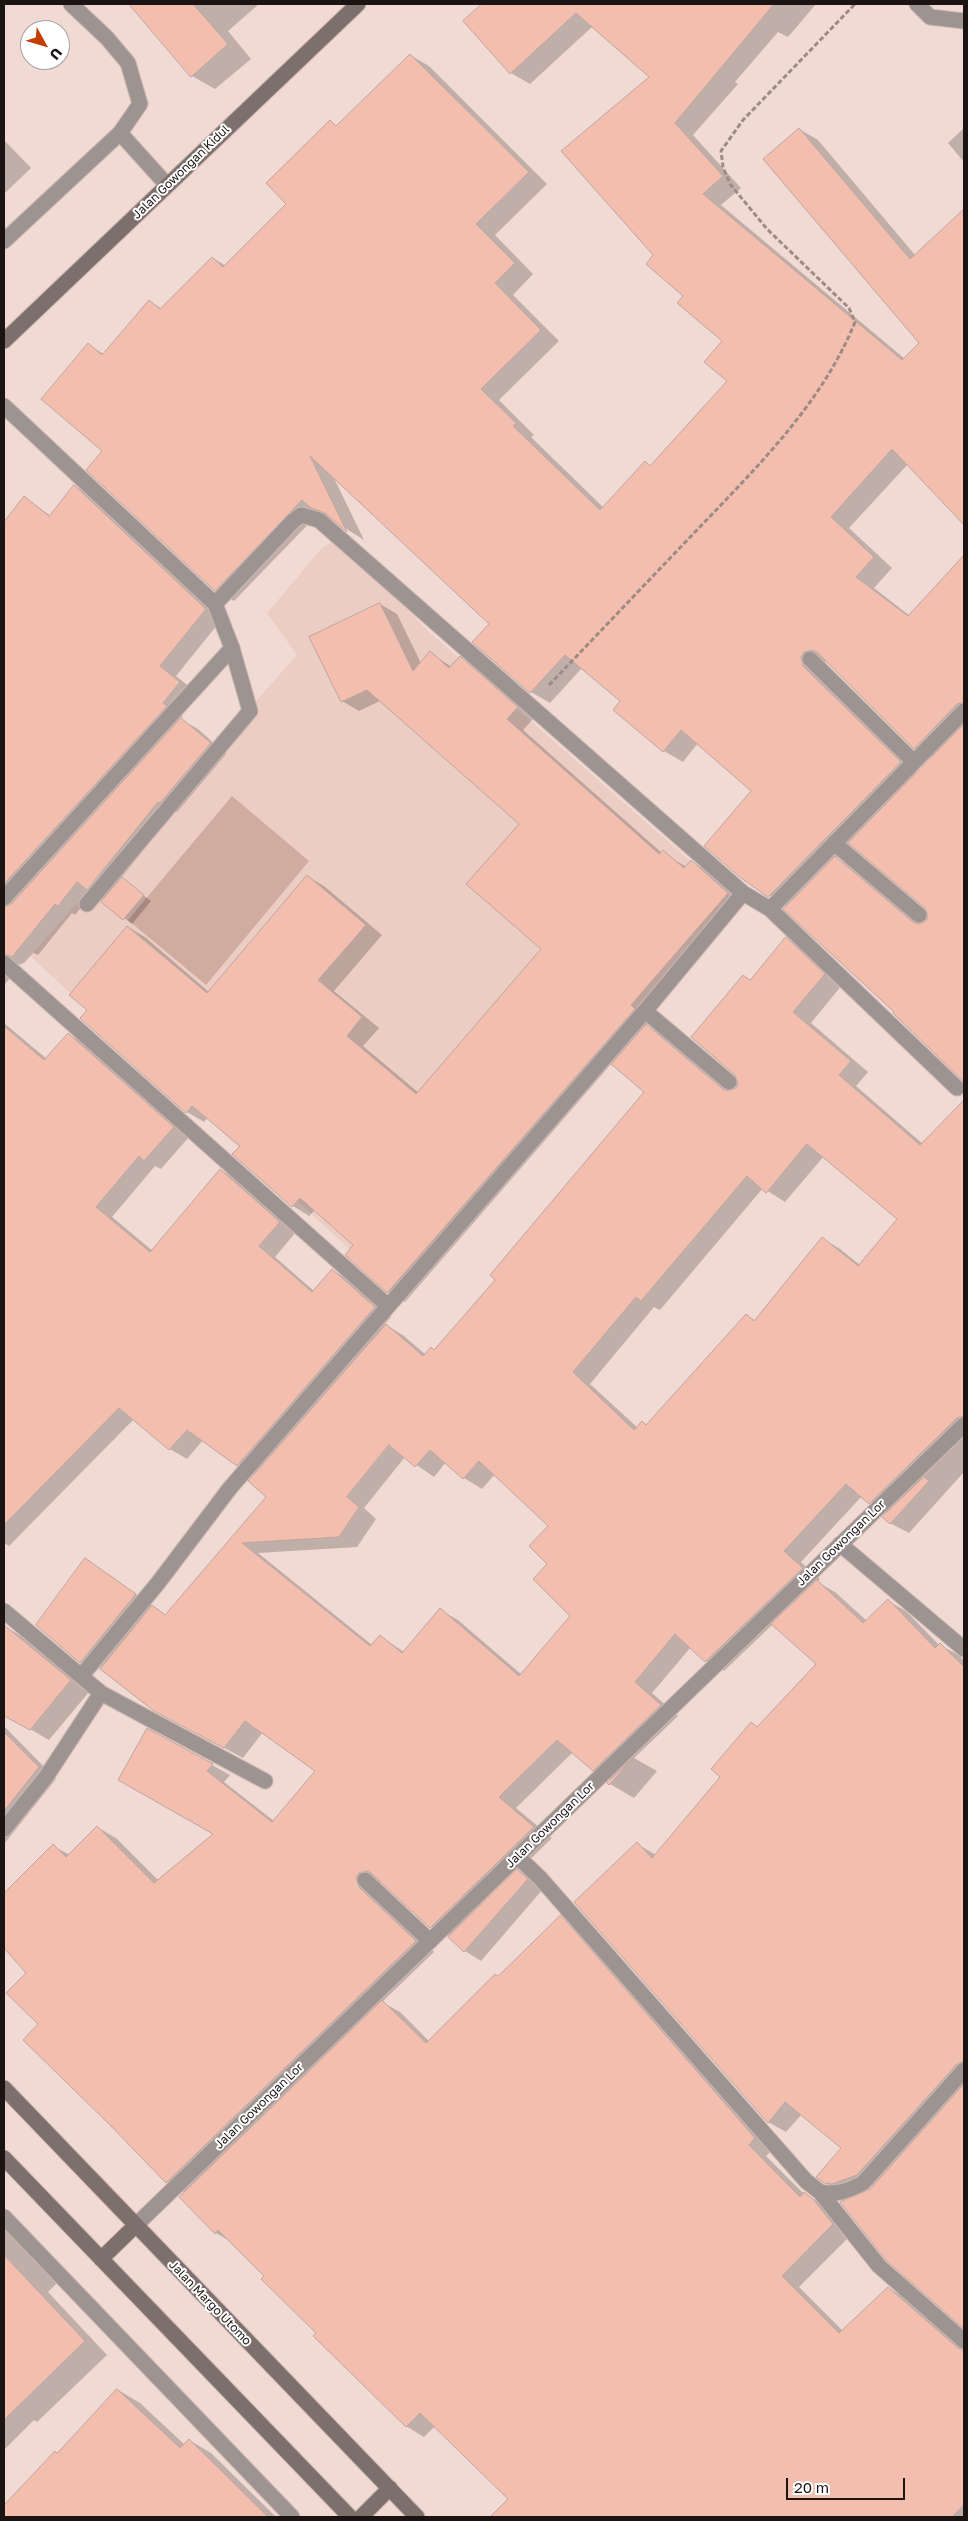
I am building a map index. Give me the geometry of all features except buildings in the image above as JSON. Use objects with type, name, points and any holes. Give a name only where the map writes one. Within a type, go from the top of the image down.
[{"type":"street","points":[[4,241],[120,134],[140,104],[128,63],[107,38],[71,4]]},
{"type":"street","name":"Jalan Gowongan Kidul","points":[[4,341],[358,4]]},
{"type":"street","points":[[917,4],[930,17],[964,21]]},
{"type":"street","points":[[120,134],[167,185]]},
{"type":"street","points":[[4,406],[215,604],[232,648],[250,711],[87,904]]},
{"type":"street","points":[[215,604],[293,521],[302,515],[319,520],[743,893],[770,909],[957,1088]]},
{"type":"street","points":[[4,898],[232,648]]},
{"type":"street","points":[[810,659],[914,762]]},
{"type":"street","points":[[770,909],[964,711]]},
{"type":"street","points":[[834,843],[919,915]]},
{"type":"street","points":[[82,1675],[158,1583],[230,1488],[387,1305],[645,1011],[743,893]]},
{"type":"street","points":[[4,963],[387,1305]]},
{"type":"street","points":[[645,1011],[729,1082]]},
{"type":"street","name":"Jalan Gowongan Lor","points":[[136,2225],[964,1425]]},
{"type":"street","points":[[840,1544],[964,1649]]},
{"type":"street","points":[[4,1611],[82,1675],[101,1694],[265,1781]]},
{"type":"street","points":[[4,1830],[46,1777],[101,1694]]},
{"type":"street","points":[[517,1856],[541,1879],[806,2181],[820,2192],[879,2266],[964,2341]]},
{"type":"street","points":[[365,1880],[430,1941]]},
{"type":"street","points":[[820,2192],[834,2194],[850,2190],[863,2183],[964,2070]]},
{"type":"street","name":"Jalan Margo Utomo","points":[[4,2088],[418,2517]]},
{"type":"street","points":[[4,2158],[350,2517]]},
{"type":"street","points":[[4,2217],[292,2517]]},
{"type":"street","points":[[101,2259],[136,2225]]},
{"type":"street","points":[[361,2517],[390,2488]]},
{"type":"path","points":[[530,705],[726,499],[780,439],[815,398],[846,342],[855,322],[848,308],[767,229],[730,184],[721,151],[743,120],[855,4]]},
{"type":"shaded area","points":[[332,542],[342,543],[349,549],[428,631],[735,900],[394,1290],[30,956],[297,655],[267,613],[322,548]]},
{"type":"shaded area","points":[[232,796],[309,861],[206,985],[128,920]]}]
